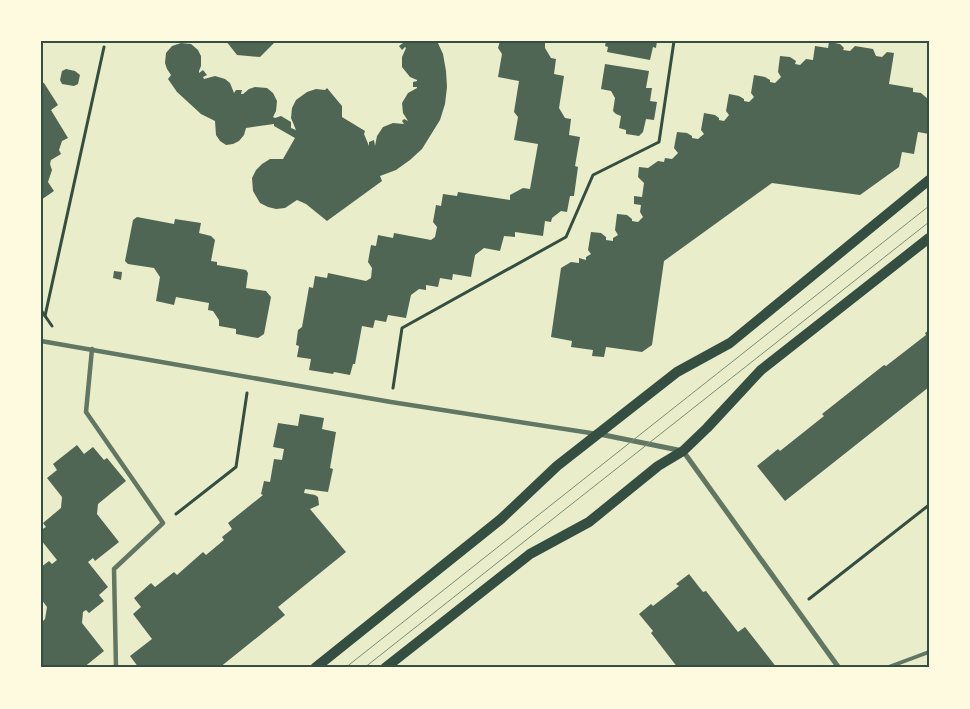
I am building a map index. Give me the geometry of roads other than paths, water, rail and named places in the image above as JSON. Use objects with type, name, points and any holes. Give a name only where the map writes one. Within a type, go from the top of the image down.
[{"type":"main road","points":[[315,668],[501,519],[557,466],[677,372],[730,343],[929,180]]},
{"type":"main road","points":[[385,668],[530,554],[588,522],[658,466],[683,450],[707,428],[761,370],[929,238]]},
{"type":"street","points":[[41,341],[391,402],[598,434],[683,450],[840,668]]},
{"type":"street","points":[[92,349],[86,412],[163,523],[114,569],[116,668]]},
{"type":"lane","points":[[118,41],[126,41]]},
{"type":"lane","points":[[886,668],[929,652]]},
{"type":"tram line","points":[[345,668],[929,206]]},
{"type":"tram line","points":[[364,668],[929,222]]}]
